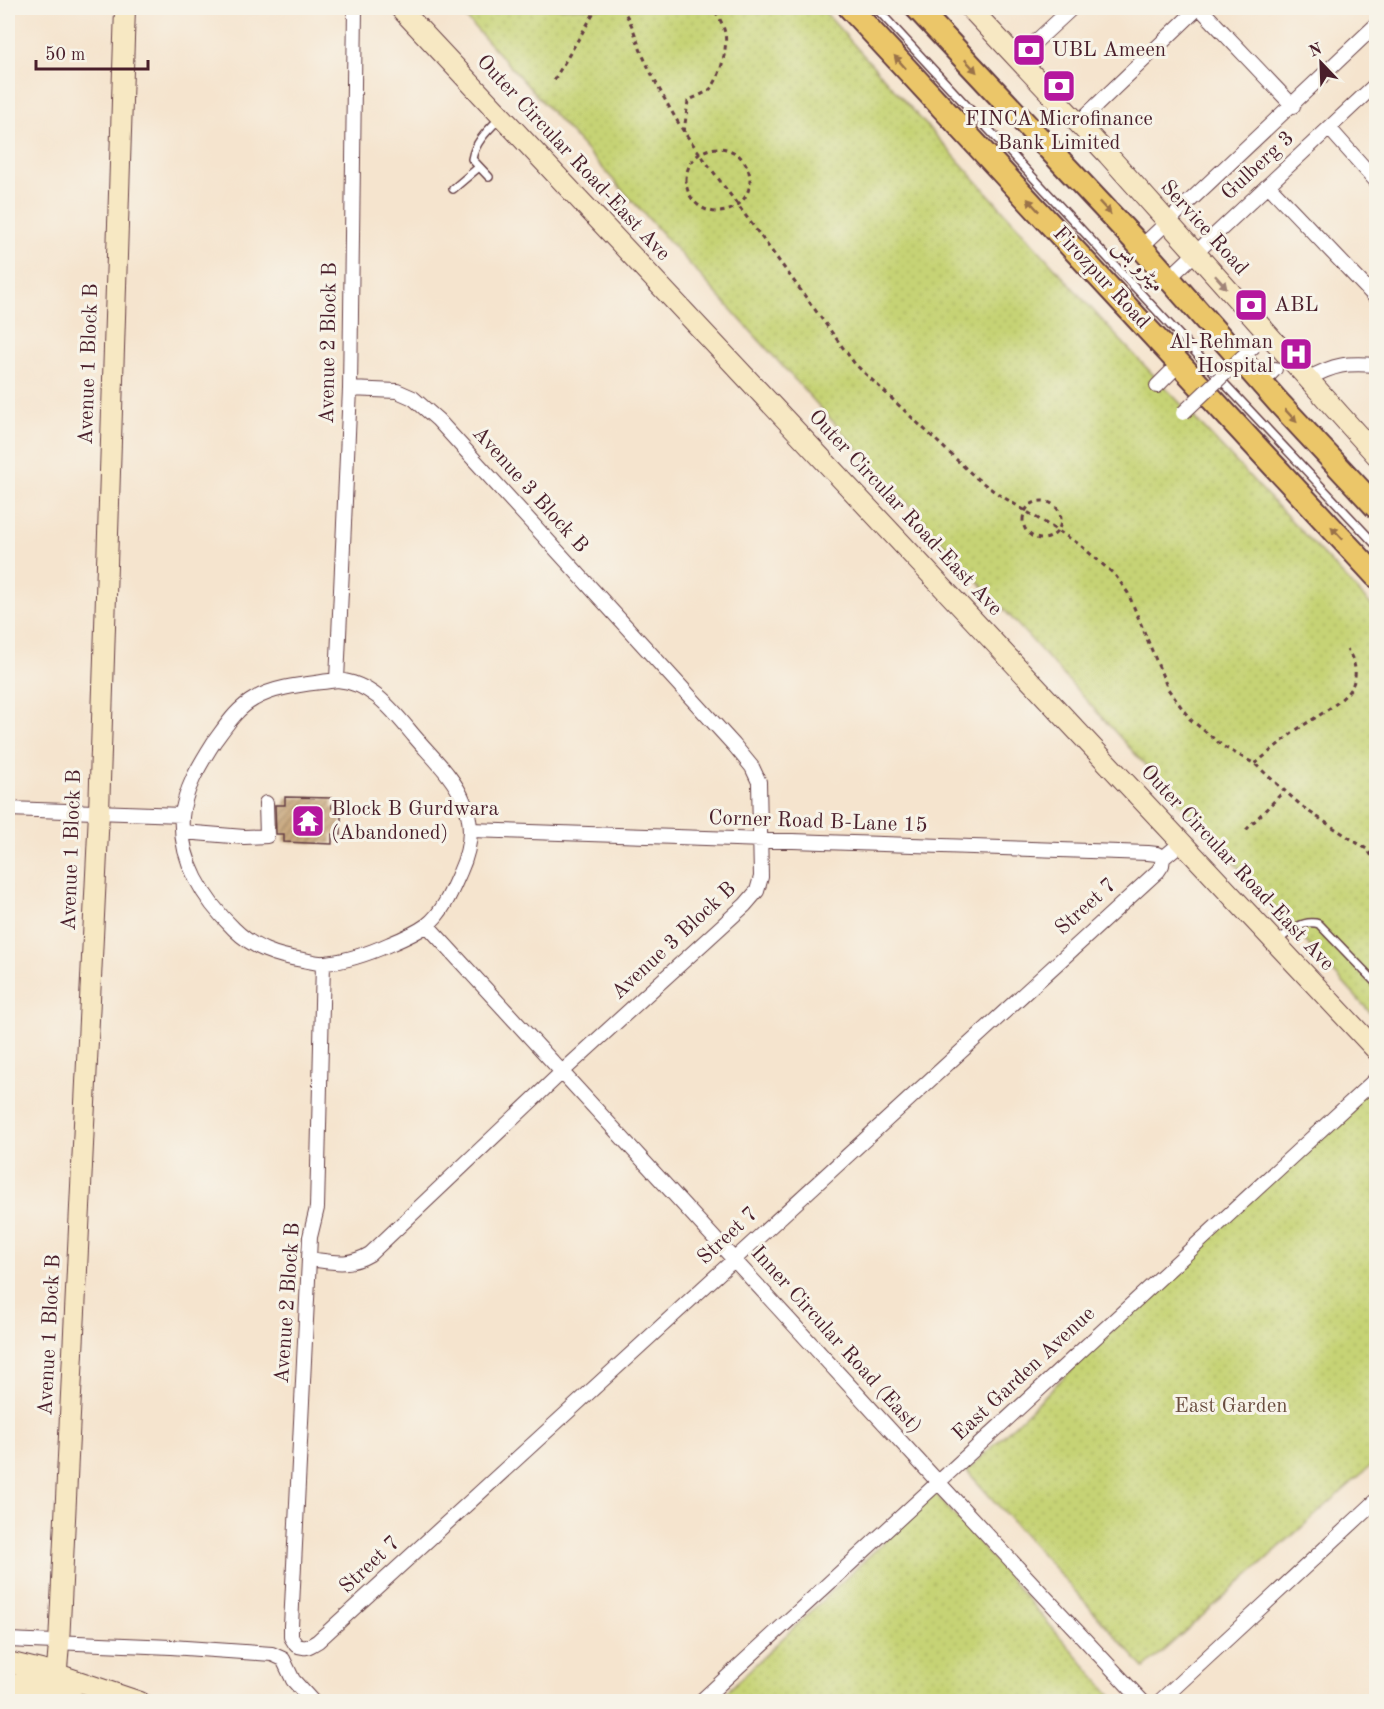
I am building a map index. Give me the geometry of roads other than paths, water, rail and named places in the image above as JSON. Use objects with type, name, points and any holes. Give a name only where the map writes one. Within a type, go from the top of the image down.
[{"type":"main road","name":"Firozpur Road","points":[[850,8],[1377,576]]},
{"type":"main road","points":[[917,8],[1142,247],[1168,278],[1268,376],[1377,507]]},
{"type":"street","name":"Avenue 1 Block B","points":[[55,1694],[99,812],[125,8]]},
{"type":"street","name":"Avenue 2 Block B","points":[[337,680],[350,389],[355,8]]},
{"type":"street","name":"Outer Circular Road-East Ave","points":[[400,8],[1377,1050]]},
{"type":"street","name":"Service Road","points":[[970,8],[1078,123],[1377,455]]},
{"type":"street","points":[[1018,58],[1072,8]]},
{"type":"street","points":[[1078,123],[1199,8],[1293,105]]},
{"type":"street","points":[[1142,247],[1377,25]]},
{"type":"street","name":"Gulberg 3","points":[[1168,278],[1377,84]]},
{"type":"street","points":[[1329,128],[1377,181]]},
{"type":"street","points":[[1268,185],[1377,298]]},
{"type":"street","points":[[1183,413],[1254,346]]},
{"type":"street","points":[[1307,379],[1330,367],[1376,360]]},
{"type":"street","points":[[1156,386],[1180,363]]},
{"type":"street","name":"Avenue 3 Block B","points":[[309,1259],[347,1263],[370,1254],[562,1072],[745,905],[757,891],[760,877],[759,782],[752,766],[438,420],[412,398],[397,391],[350,389]]},
{"type":"street","points":[[337,680],[360,685],[373,692],[455,784],[465,804],[470,831],[469,853],[439,912],[427,925],[372,952],[323,963],[286,958],[263,950],[233,928],[220,915],[193,873],[187,856],[182,815],[192,781],[240,709],[255,698],[271,692],[337,680]]},
{"type":"street","points":[[183,832],[244,837],[267,836],[266,803]]},
{"type":"street","points":[[8,809],[182,815]]},
{"type":"street","name":"Corner Road B-Lane 15","points":[[470,831],[1148,853],[1157,854],[1163,858]]},
{"type":"street","name":"Street 7","points":[[296,1645],[304,1648],[318,1641],[1158,871],[1163,858],[1181,843]]},
{"type":"street","name":"Inner Circular Road (East)","points":[[427,925],[938,1482],[1143,1701]]},
{"type":"street","name":"Avenue 2 Block B","points":[[296,1645],[291,1637],[291,1626],[310,1237],[316,1208],[323,963]]},
{"type":"street","name":"East Garden Avenue","points":[[700,1701],[1377,1078]]},
{"type":"street","points":[[1159,1701],[1377,1501]]},
{"type":"street","points":[[8,1640],[272,1653],[283,1659],[294,1680],[313,1701]]},
{"type":"street","points":[[283,1659],[296,1645]]},
{"type":"street","points":[[8,1662],[57,1674],[140,1701]]},
{"type":"street","points":[[8,1683],[77,1701]]},
{"type":"lane","name":"میٹرو بس","points":[[876,8],[1377,545]]},
{"type":"lane","points":[[489,177],[472,159],[473,150],[502,116]]},
{"type":"lane","points":[[453,189],[479,167]]},
{"type":"lane","points":[[1276,942],[1290,930],[1311,922],[1320,924],[1377,983]]},
{"type":"place","name":"UBL Ameen","points":[[1029,50]]},
{"type":"place","name":"FINCA Microfinance Bank Limited","points":[[1059,86]]},
{"type":"place","name":"ABL","points":[[1251,305]]},
{"type":"place","name":"Al-Rehman Hospital","points":[[1296,354]]},
{"type":"place","name":"Block B Gurdwara (Abandoned)","points":[[308,821]]},
{"type":"park label","name":"East Garden","points":[[1231,1406]]}]
